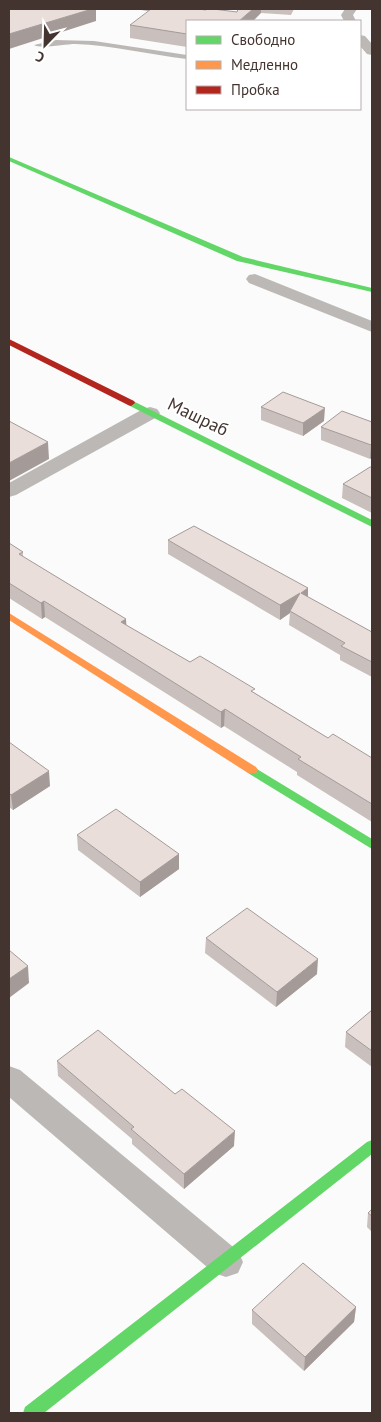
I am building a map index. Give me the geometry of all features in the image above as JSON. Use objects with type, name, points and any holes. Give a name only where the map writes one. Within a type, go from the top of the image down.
[{"type":"street","points":[[350,20],[347,15],[351,9]]},
{"type":"street","points":[[361,41],[372,51]]},
{"type":"street","points":[[9,159],[240,259],[372,290]]},
{"type":"street","points":[[255,279],[372,327]]},
{"type":"street","name":"Машраб","points":[[9,342],[372,524]]},
{"type":"street","points":[[9,491],[150,413]]},
{"type":"street","points":[[9,616],[372,845]]},
{"type":"street","points":[[9,1079],[226,1262]]},
{"type":"street","points":[[31,1413],[372,1146]]},
{"type":"lane","points":[[138,9],[176,13]]},
{"type":"lane","points":[[37,45],[54,41],[84,42],[186,57]]},
{"type":"building","points":[[9,9],[92,9],[9,34]]},
{"type":"building","points":[[151,9],[213,9],[237,12],[238,9],[253,9],[240,20],[186,20],[186,34],[130,25]]},
{"type":"building","points":[[283,392],[325,408],[303,423],[261,407]]},
{"type":"building","points":[[342,411],[372,422],[372,445],[321,427]]},
{"type":"building","points":[[9,421],[48,442],[9,463]]},
{"type":"building","points":[[372,467],[372,498],[343,484]]},
{"type":"building","points":[[194,526],[308,588],[301,593],[372,632],[372,662],[341,646],[345,643],[290,611],[300,593],[280,605],[168,540]]},
{"type":"building","points":[[9,543],[23,552],[19,554],[126,619],[121,622],[190,662],[200,656],[255,689],[251,691],[328,738],[333,734],[372,758],[372,804],[298,759],[301,757],[225,709],[221,712],[44,601],[41,603],[9,583]]},
{"type":"building","points":[[9,742],[49,771],[11,795],[9,793]]},
{"type":"building","points":[[116,809],[179,854],[140,882],[77,835]]},
{"type":"building","points":[[247,908],[318,959],[277,992],[206,938]]},
{"type":"building","points":[[9,950],[28,966],[9,979]]},
{"type":"building","points":[[372,1010],[372,1051],[346,1032]]},
{"type":"building","points":[[98,1030],[175,1094],[182,1089],[235,1131],[184,1174],[131,1129],[134,1127],[57,1061]]},
{"type":"building","points":[[303,1263],[356,1307],[305,1357],[252,1310]]},
{"type":"traffic: fast","points":[[9,159],[240,259],[372,290]]},
{"type":"traffic: fast","points":[[131,403],[372,524]]},
{"type":"traffic: fast","points":[[252,770],[372,845]]},
{"type":"traffic: fast","points":[[31,1413],[372,1146]]},
{"type":"traffic: slow","points":[[9,616],[252,770]]},
{"type":"traffic: jam","points":[[9,342],[131,403]]}]
